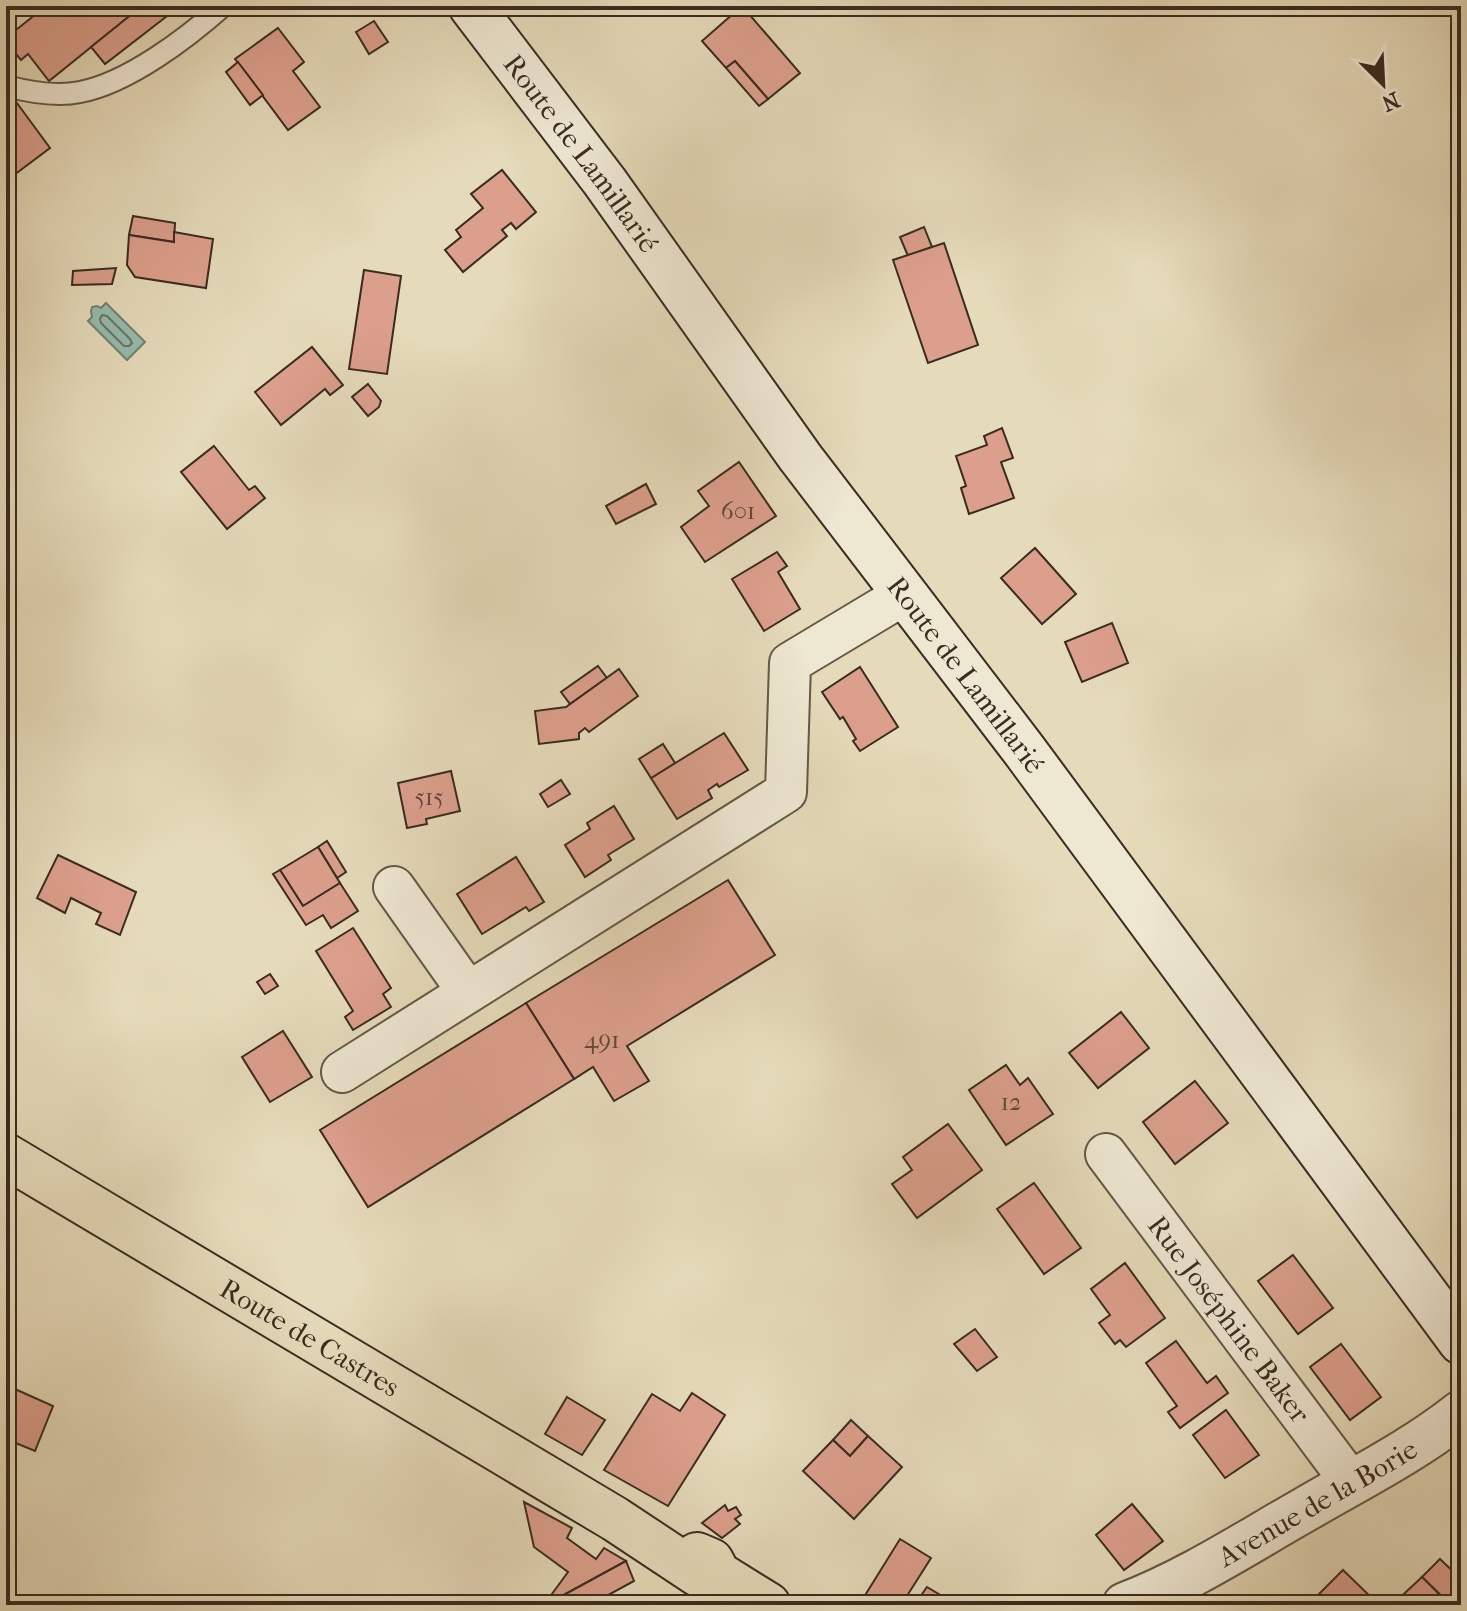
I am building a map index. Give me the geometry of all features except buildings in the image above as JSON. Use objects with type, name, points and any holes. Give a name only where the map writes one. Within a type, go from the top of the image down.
[{"type":"main road","name":"Route de Lamillarié","points":[[471,6],[605,182],[800,457],[1024,750],[1461,1342]]},
{"type":"main road","name":"Route de Castres","points":[[6,1156],[615,1519],[711,1561],[718,1574],[768,1605]]},
{"type":"main road","name":"Avenue de la Borie","points":[[1125,1605],[1210,1564],[1418,1443],[1461,1413]]},
{"type":"street","points":[[342,1072],[786,792],[790,663],[905,594]]},
{"type":"street","points":[[394,887],[468,992]]},
{"type":"street","name":"Rue Joséphine Baker","points":[[1106,1154],[1351,1482]]},
{"type":"lane","points":[[6,86],[48,93],[78,93],[104,86],[143,66],[223,6]]},
{"type":"water","points":[[106,303],[145,342],[127,360],[88,321],[92,317],[92,307],[101,308]]}]
